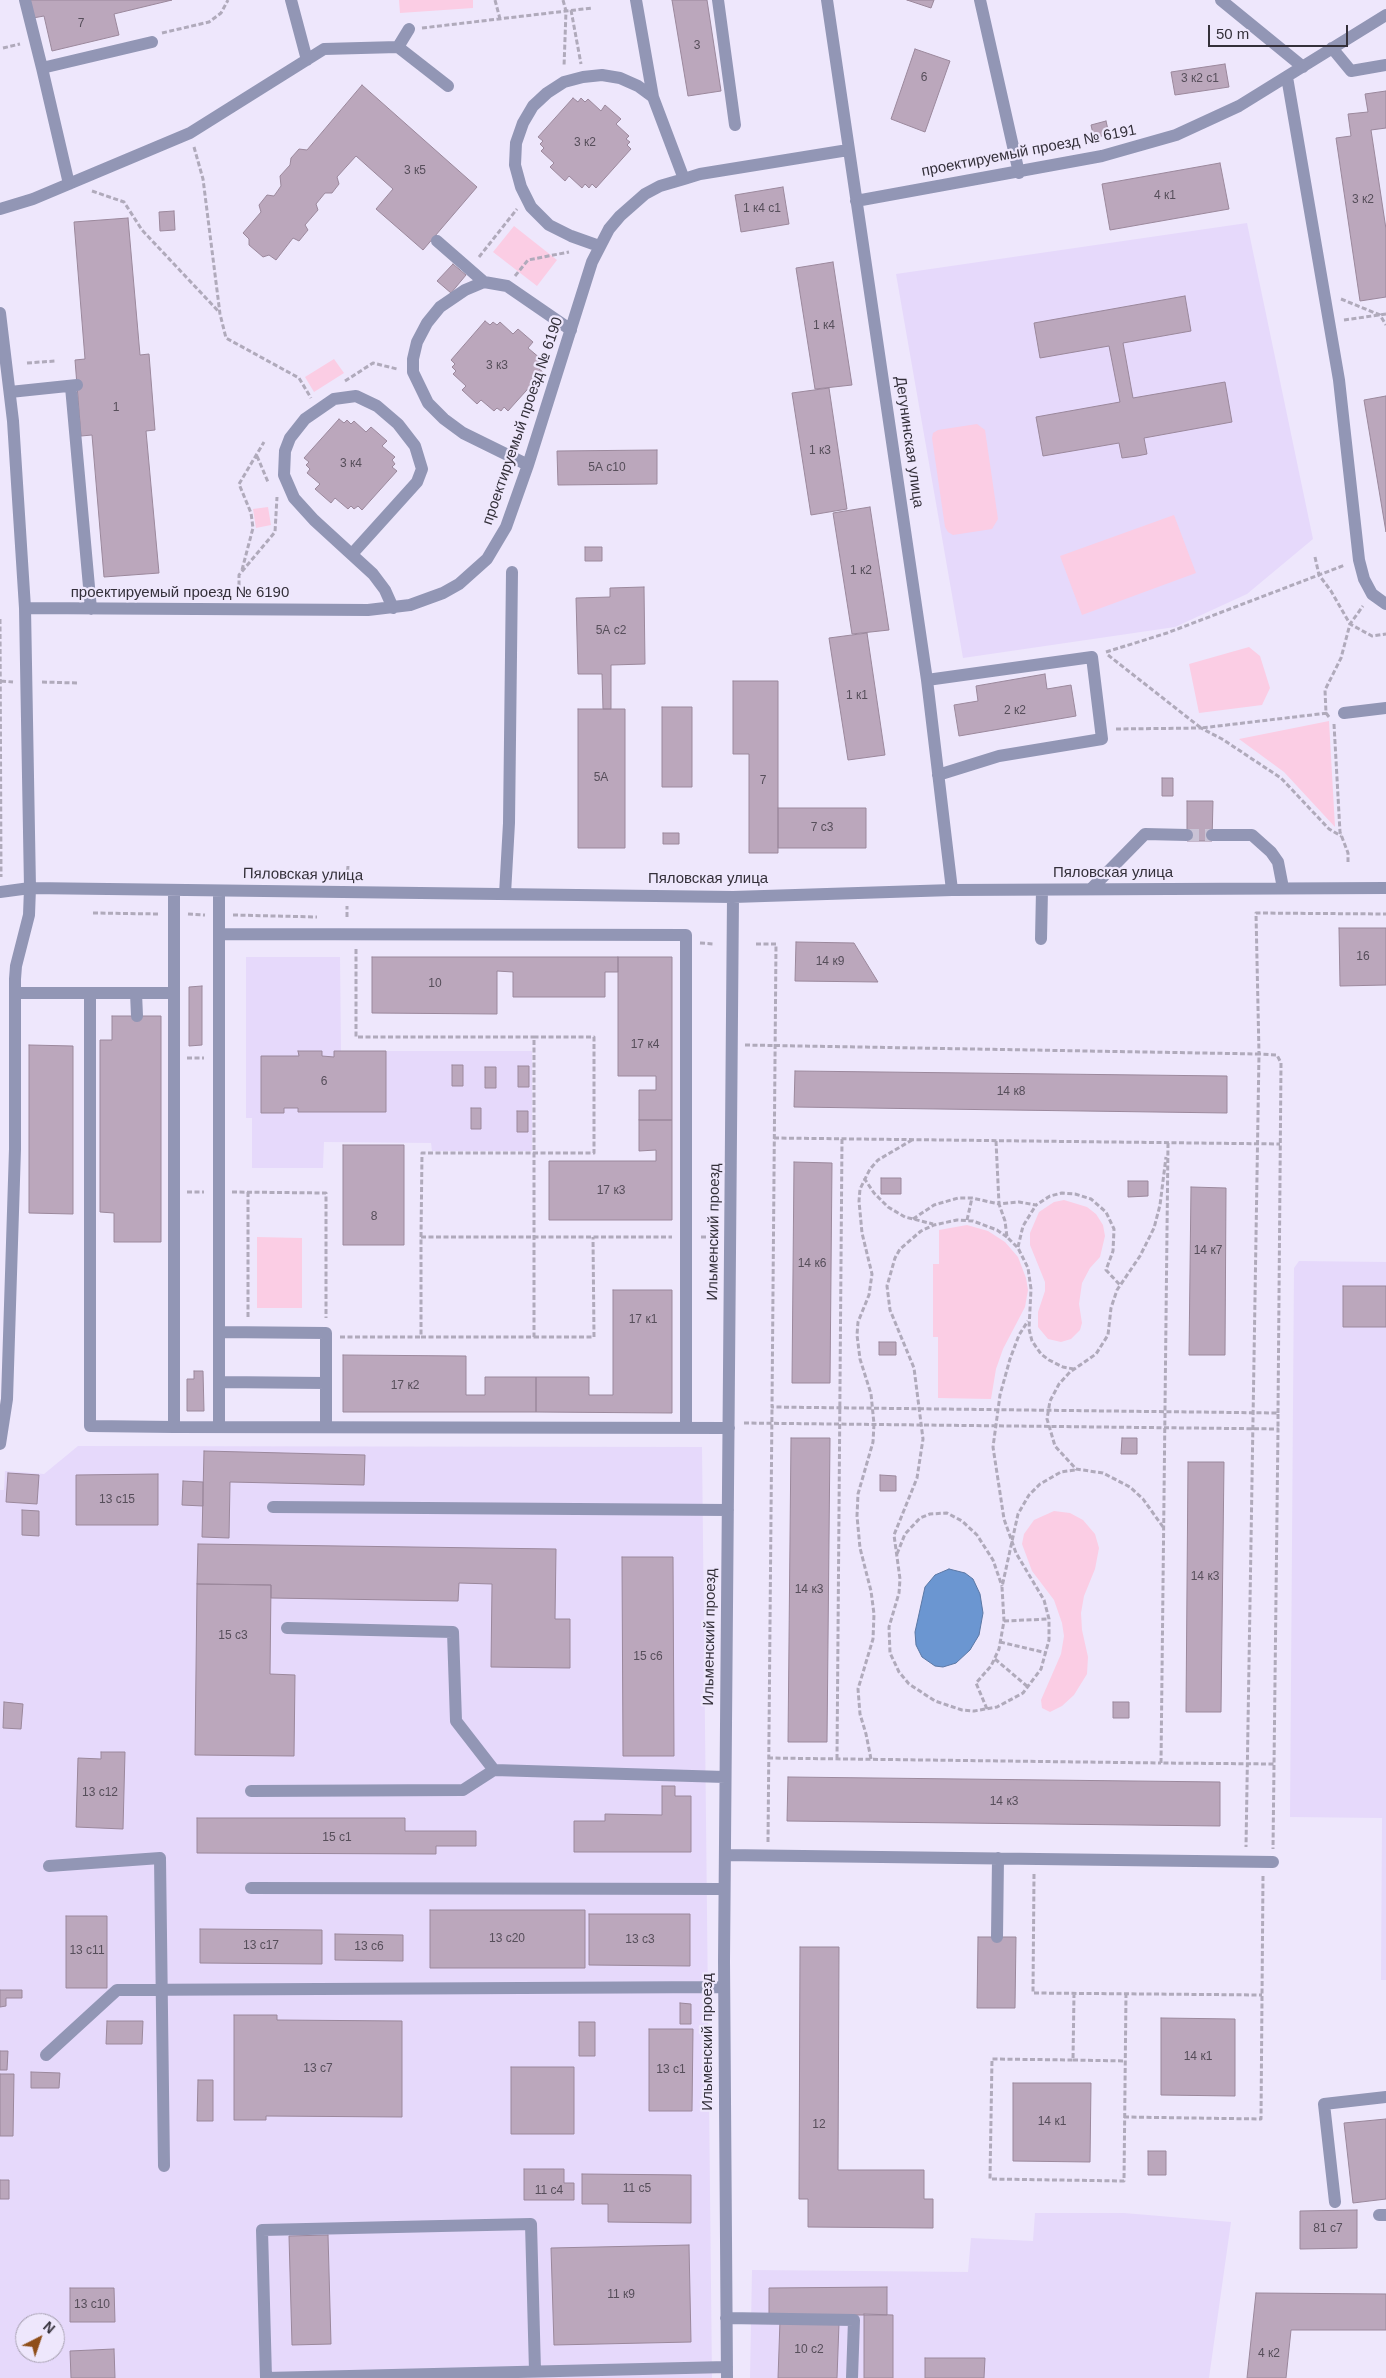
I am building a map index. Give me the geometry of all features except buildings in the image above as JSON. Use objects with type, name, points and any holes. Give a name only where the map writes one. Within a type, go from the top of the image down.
[{"type":"street","points":[[26,0],[70,184]]},
{"type":"street","points":[[291,0],[306,60]]},
{"type":"street","points":[[636,0],[653,97],[684,179]]},
{"type":"street","points":[[718,0],[735,125]]},
{"type":"street","name":"Дегунинская улица","points":[[827,0],[927,680],[952,890]]},
{"type":"street","points":[[980,0],[1019,173]]},
{"type":"street","points":[[1221,0],[1303,67]]},
{"type":"street","name":"проектируемый проезд № 6191","points":[[856,200],[1019,173],[1102,156],[1176,135],[1239,106],[1386,15]]},
{"type":"street","points":[[398,47],[409,29]]},
{"type":"street","points":[[42,68],[152,42]]},
{"type":"street","points":[[0,209],[33,199],[190,133],[324,49],[398,47],[448,86]]},
{"type":"street","points":[[1332,48],[1351,71],[1386,65]]},
{"type":"street","points":[[599,246],[571,236],[549,225],[531,207],[520,187],[515,166],[516,144],[521,130],[533,106],[547,93],[564,82],[583,77],[602,75],[620,78],[638,86],[653,97]]},
{"type":"street","points":[[1287,77],[1339,380],[1359,560],[1364,579],[1372,594],[1386,604]]},
{"type":"street","name":"проектируемый проезд № 6190","points":[[25,608],[368,610],[393,608],[427,600],[443,593],[459,584],[487,559],[506,527],[599,246],[609,229],[632,204],[660,186],[700,174],[848,150]]},
{"type":"street","points":[[437,241],[484,282],[507,286],[571,330]]},
{"type":"street","points":[[484,282],[465,290],[440,307],[427,323],[417,342],[412,359],[413,372],[428,403],[444,419],[486,446],[528,465]]},
{"type":"street","points":[[0,313],[13,421],[25,608],[30,888],[29,915],[16,966],[15,1148],[8,1390],[0,1444]]},
{"type":"street","points":[[10,392],[74,386],[90,609]]},
{"type":"street","points":[[352,554],[420,476],[421,461],[415,446],[398,424],[377,406],[356,396],[334,399],[324,404],[305,419],[290,438],[283,464],[287,482],[294,498],[304,510],[380,582],[393,608]]},
{"type":"street","points":[[0,421],[13,421]]},
{"type":"street","points":[[505,894],[509,823],[512,572]]},
{"type":"street","points":[[927,680],[1092,657],[1102,738],[999,756],[938,775]]},
{"type":"street","points":[[1344,712],[1386,708]]},
{"type":"street","points":[[1091,890],[1145,834],[1187,834]]},
{"type":"street","points":[[1212,835],[1252,835],[1272,852],[1278,862],[1284,888]]},
{"type":"street","name":"Пяловская улица","points":[[1,892],[30,888],[733,896],[952,890],[1386,888]]},
{"type":"street","points":[[174,890],[174,1427]]},
{"type":"street","points":[[1041,939],[1042,890]]},
{"type":"street","points":[[219,891],[219,1427]]},
{"type":"street","name":"Ильменский проезд","points":[[727,2373],[724,1889],[733,896]]},
{"type":"street","points":[[219,934],[686,935],[686,1428]]},
{"type":"street","points":[[15,993],[174,993]]},
{"type":"street","points":[[90,993],[90,1426],[686,1428],[728,1425]]},
{"type":"street","points":[[136,993],[137,1016]]},
{"type":"street","points":[[219,1332],[326,1335],[326,1427]]},
{"type":"street","points":[[219,1382],[326,1383]]},
{"type":"street","points":[[273,1507],[728,1510]]},
{"type":"street","points":[[286,1628],[453,1632],[456,1721],[494,1770]]},
{"type":"street","points":[[251,1791],[463,1790],[494,1770],[725,1778]]},
{"type":"street","points":[[725,1855],[1268,1862]]},
{"type":"street","points":[[49,1866],[160,1858],[164,2166]]},
{"type":"street","points":[[997,1936],[998,1858]]},
{"type":"street","points":[[251,1888],[724,1889]]},
{"type":"street","points":[[46,2055],[117,1990],[724,1987]]},
{"type":"street","points":[[1335,2202],[1324,2104],[1386,2097]]},
{"type":"street","points":[[535,2372],[531,2224],[262,2230],[266,2378],[535,2372],[727,2373]]},
{"type":"street","points":[[726,2318],[854,2320],[852,2378]]},
{"type":"path","points":[[152,42],[162,33],[209,22],[221,13],[228,0]]},
{"type":"path","points":[[495,0],[500,19]]},
{"type":"path","points":[[563,0],[566,11],[564,82]]},
{"type":"path","points":[[409,29],[592,8]]},
{"type":"path","points":[[571,10],[583,77]]},
{"type":"path","points":[[190,133],[203,178],[220,314],[226,338],[299,378],[313,401]]},
{"type":"path","points":[[70,184],[124,202],[142,230],[220,314]]},
{"type":"path","points":[[469,269],[526,198]]},
{"type":"path","points":[[507,286],[528,260],[572,252]]},
{"type":"path","points":[[1325,301],[1342,298],[1380,315],[1386,325]]},
{"type":"path","points":[[1329,322],[1386,314]]},
{"type":"path","points":[[26,363],[55,361]]},
{"type":"path","points":[[242,570],[253,528],[251,513],[239,484],[264,442]]},
{"type":"path","points":[[239,593],[239,575],[275,532],[276,499],[256,455]]},
{"type":"path","points":[[276,499],[287,482]]},
{"type":"path","points":[[1314,557],[1319,575],[1331,591],[1350,624],[1372,636],[1386,634]]},
{"type":"path","points":[[1092,657],[1166,633],[1359,560]]},
{"type":"path","points":[[0,619],[1,892]]},
{"type":"path","points":[[1105,653],[1201,728],[1222,739],[1281,778],[1329,829],[1342,836]]},
{"type":"path","points":[[1100,729],[1201,728],[1326,712],[1344,712]]},
{"type":"path","points":[[1246,1861],[1259,1054],[1256,914],[1386,914]]},
{"type":"path","points":[[356,934],[356,1037],[594,1037],[594,1153],[422,1153],[422,1337]]},
{"type":"path","points":[[756,944],[776,944],[767,1856]]},
{"type":"path","points":[[534,1037],[534,1337]]},
{"type":"path","points":[[732,1044],[1275,1054],[1281,1060],[1274,1764],[1262,1995],[1261,2119],[1124,2117]]},
{"type":"path","points":[[774,1138],[1280,1144]]},
{"type":"path","points":[[836,1759],[842,1139]]},
{"type":"path","points":[[871,1759],[860,1714],[858,1689],[873,1639],[874,1614],[871,1591],[860,1548],[857,1516],[860,1484],[873,1442],[874,1424],[869,1386],[860,1359],[857,1335],[860,1315],[869,1295],[872,1280],[871,1266],[862,1233],[859,1212],[860,1189],[864,1178],[878,1160],[912,1140]]},
{"type":"path","points":[[996,1141],[999,1204],[1005,1221],[1007,1237]]},
{"type":"path","points":[[1076,1469],[1056,1446],[1048,1426],[1053,1393],[1058,1384],[1074,1369],[1089,1360],[1105,1342],[1109,1329],[1111,1308],[1120,1285],[1143,1251],[1154,1228],[1160,1205],[1168,1143]]},
{"type":"path","points":[[1161,1763],[1168,1143]]},
{"type":"path","points":[[864,1178],[881,1201],[897,1212],[934,1225]]},
{"type":"path","points":[[174,1192],[326,1193],[326,1335],[594,1337],[593,1237]]},
{"type":"path","points":[[248,1192],[248,1332]]},
{"type":"path","points":[[1018,1248],[1023,1226],[1036,1205],[1050,1196],[1062,1193],[1084,1196],[1099,1205],[1106,1212],[1114,1229],[1113,1251],[1106,1272],[1120,1285]]},
{"type":"path","points":[[913,1219],[928,1208],[946,1201],[972,1198],[999,1204],[1019,1202],[1036,1205]]},
{"type":"path","points":[[967,1220],[972,1198]]},
{"type":"path","points":[[1028,1321],[1023,1327],[1010,1359],[998,1410],[993,1447],[996,1481],[1002,1513],[1012,1544],[1040,1593],[1049,1619],[1047,1653],[1041,1669],[1028,1687],[1006,1703],[987,1709],[962,1710],[935,1701],[909,1684],[899,1672],[890,1653],[888,1639],[889,1626],[899,1593],[900,1579],[894,1535],[912,1494],[921,1466],[923,1439],[913,1363],[890,1310],[887,1286],[894,1258],[900,1249],[921,1231],[947,1221],[967,1220],[988,1226],[1007,1237],[1018,1248],[1030,1278],[1028,1321],[1030,1335],[1041,1354],[1056,1364],[1074,1369]]},
{"type":"path","points":[[422,1236],[730,1237]]},
{"type":"path","points":[[772,1407],[1278,1413]]},
{"type":"path","points":[[728,1425],[772,1423],[1278,1429]]},
{"type":"path","points":[[1002,1587],[1018,1514],[1029,1495],[1049,1477],[1076,1469],[1103,1473],[1130,1487],[1143,1499],[1164,1527]]},
{"type":"path","points":[[896,1555],[905,1534],[920,1518],[930,1514],[947,1514],[962,1521],[978,1536],[993,1560],[1002,1587],[1004,1621],[995,1659],[976,1683],[987,1709]]},
{"type":"path","points":[[1004,1621],[1049,1619]]},
{"type":"path","points":[[1000,1642],[1047,1653]]},
{"type":"path","points":[[995,1659],[1028,1687]]},
{"type":"path","points":[[768,1758],[1274,1764]]},
{"type":"path","points":[[1034,1859],[1033,1993],[1262,1995]]},
{"type":"path","points":[[1073,2060],[1074,1993]]},
{"type":"path","points":[[1125,2061],[992,2059],[990,2179],[1124,2181],[1126,1994]]},
{"type":"shaded area","points":[[399,0],[473,0],[473,8],[400,13]]},
{"type":"shaded area","points":[[1247,223],[1313,539],[1247,594],[1175,627],[963,658],[896,274]]},
{"type":"shaded area","points":[[514,226],[557,260],[537,286],[493,252]]},
{"type":"shaded area","points":[[334,359],[344,373],[314,392],[305,377]]},
{"type":"shaded area","points":[[977,424],[985,430],[998,519],[992,529],[953,535],[945,527],[932,438],[933,433],[938,430]]},
{"type":"shaded area","points":[[268,507],[271,525],[256,528],[253,509]]},
{"type":"shaded area","points":[[1174,515],[1196,573],[1082,615],[1060,556]]},
{"type":"shaded area","points":[[1249,647],[1260,656],[1270,688],[1262,705],[1199,713],[1189,664]]},
{"type":"shaded area","points":[[1329,721],[1335,827],[1284,772],[1239,739]]},
{"type":"shaded area","points":[[246,957],[340,957],[341,1051],[532,1051],[532,1151],[432,1151],[431,1143],[324,1142],[323,1168],[252,1168],[252,1118],[246,1118]]},
{"type":"shaded area","points":[[1064,1200],[1087,1207],[1096,1214],[1103,1225],[1105,1236],[1100,1257],[1090,1268],[1082,1283],[1079,1304],[1082,1323],[1080,1330],[1071,1339],[1061,1342],[1048,1339],[1038,1327],[1038,1312],[1045,1291],[1045,1282],[1030,1245],[1030,1233],[1039,1212],[1054,1202]]},
{"type":"shaded area","points":[[967,1225],[988,1231],[1005,1242],[1018,1257],[1026,1278],[1028,1290],[1025,1307],[1003,1349],[996,1369],[991,1399],[938,1398],[938,1337],[933,1337],[933,1264],[939,1264],[939,1230]]},
{"type":"shaded area","points":[[257,1237],[302,1238],[302,1308],[257,1308]]},
{"type":"shaded area","points":[[1299,1261],[1386,1262],[1386,1980],[1381,1980],[1382,1818],[1290,1817],[1294,1268]]},
{"type":"shaded area","points":[[78,1446],[702,1447],[712,2378],[0,2378],[0,1490],[4,1490],[5,1471],[44,1474]]},
{"type":"shaded area","points":[[1054,1511],[1070,1513],[1083,1520],[1095,1534],[1099,1548],[1095,1569],[1084,1596],[1081,1613],[1082,1630],[1088,1657],[1087,1674],[1074,1695],[1062,1706],[1050,1712],[1042,1708],[1041,1700],[1061,1654],[1064,1636],[1062,1623],[1054,1600],[1032,1571],[1022,1544],[1024,1534],[1034,1520]]},
{"type":"shaded area","points":[[1035,2213],[1124,2213],[1231,2222],[1209,2378],[750,2378],[752,2270],[968,2272],[971,2238],[1033,2241]]},
{"type":"water","points":[[949,1569],[965,1573],[973,1579],[980,1594],[983,1613],[979,1635],[970,1650],[956,1663],[943,1667],[935,1666],[922,1657],[916,1645],[915,1632],[925,1587],[935,1575]]},
{"type":"tunnel","points":[[1187,835],[1212,835]]}]
